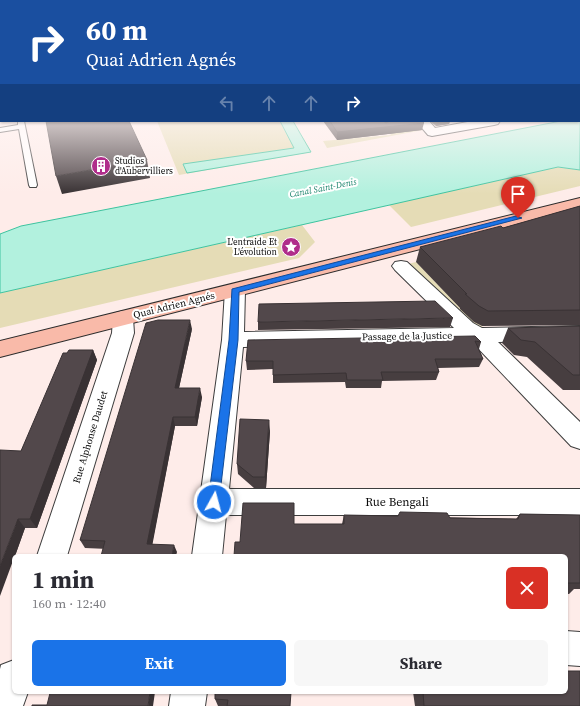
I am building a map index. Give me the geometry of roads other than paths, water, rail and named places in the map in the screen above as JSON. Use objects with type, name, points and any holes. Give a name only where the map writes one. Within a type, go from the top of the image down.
[{"type":"street","points":[[428,128],[432,132],[455,128]]},
{"type":"street","name":"Quai Adrien Agnés","points":[[0,349],[580,203]]},
{"type":"street","points":[[401,266],[466,328],[478,335],[580,438]]},
{"type":"street","points":[[207,554],[233,340],[235,290]]},
{"type":"street","name":"Rue Alphonse Daudet","points":[[53,554],[123,333],[123,318]]},
{"type":"street","name":"Passage de la Justice","points":[[233,340],[580,333]]},
{"type":"street","name":"Rue Bengali","points":[[214,502],[580,502]]},
{"type":"street","points":[[568,648],[580,649]]},
{"type":"street","points":[[5,706],[12,684]]},
{"type":"street","points":[[187,706],[189,694]]},
{"type":"lane","points":[[23,128],[33,185]]},
{"type":"water","points":[[284,128],[297,128],[311,152],[187,173],[183,164],[294,148]]},
{"type":"water","name":"Canal Saint-Denis","points":[[525,128],[580,128],[580,170],[558,167],[0,293],[0,234],[21,226]]},
{"type":"place","name":"Studios d'Aubervilliers","points":[[101,166]]},
{"type":"place","name":"L'entraide Et L'évolution","points":[[291,247]]}]
